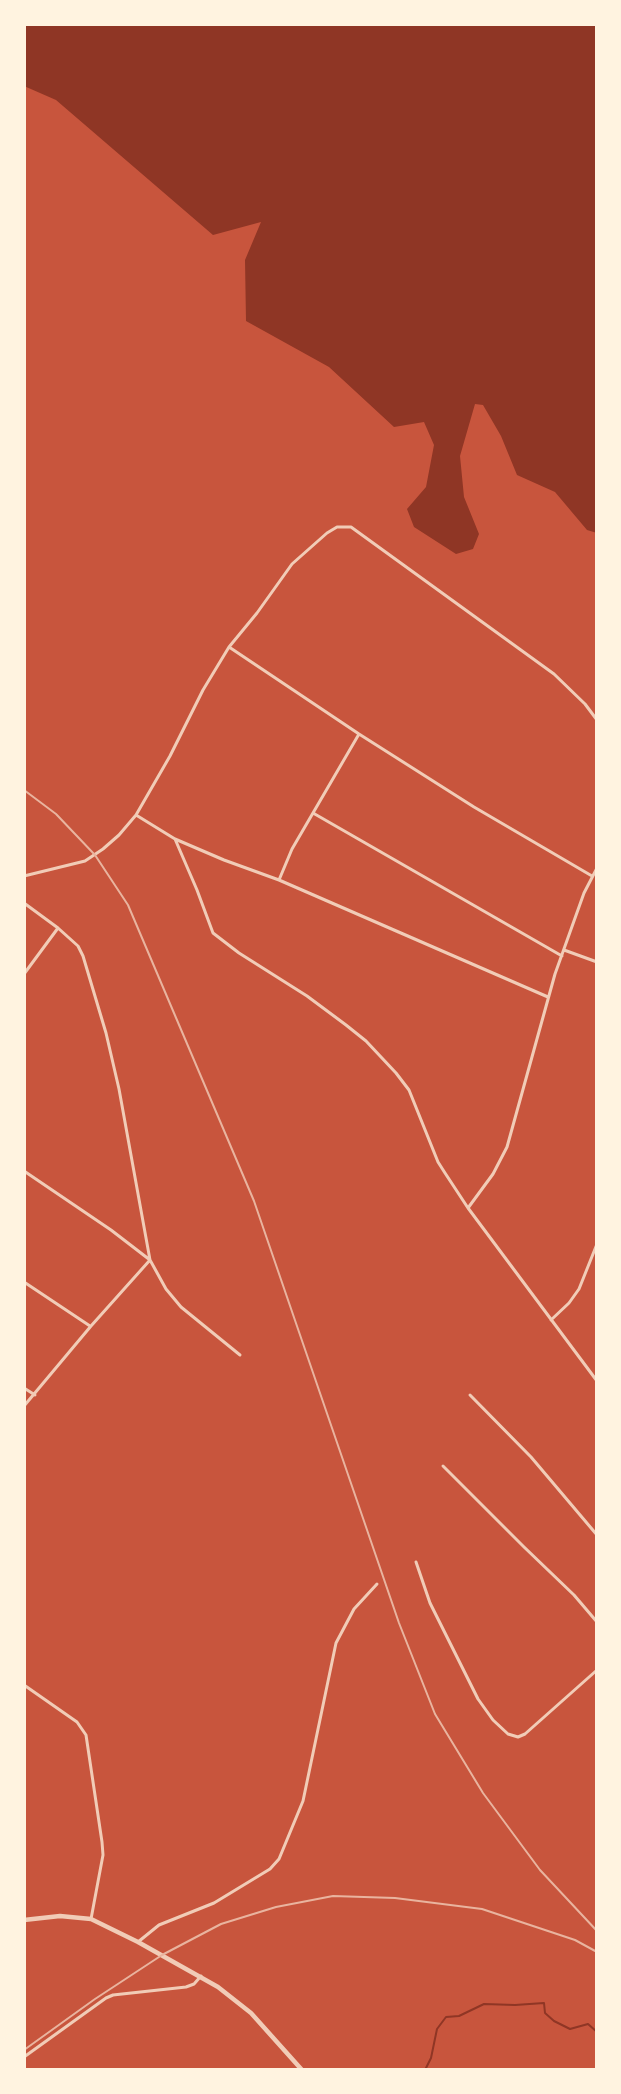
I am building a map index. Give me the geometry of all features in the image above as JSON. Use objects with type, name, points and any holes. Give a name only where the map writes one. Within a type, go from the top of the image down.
[{"type":"street","points":[[24,876],[86,861],[103,849],[136,815],[170,756],[203,690],[229,647],[292,564],[337,527],[351,527],[554,674],[585,704],[597,720]]},
{"type":"street","points":[[229,647],[474,807],[592,876]]},
{"type":"street","points":[[279,880],[292,849],[359,734]]},
{"type":"street","points":[[313,813],[562,956]]},
{"type":"street","points":[[136,815],[175,839],[279,880],[548,997]]},
{"type":"street","points":[[175,839],[213,933],[346,1025],[366,1041],[396,1072],[409,1090],[438,1162],[468,1208],[597,1381]]},
{"type":"street","points":[[468,1208],[493,1174],[507,1147],[548,997],[592,876],[597,868]]},
{"type":"street","points":[[24,903],[78,946],[106,1034],[132,1155],[150,1260],[161,1281],[181,1306],[240,1355]]},
{"type":"street","points":[[24,975],[58,928]]},
{"type":"street","points":[[564,950],[597,962]]},
{"type":"street","points":[[24,1171],[111,1230],[150,1260]]},
{"type":"street","points":[[550,1320],[561,1312],[579,1289],[597,1244]]},
{"type":"street","points":[[24,1406],[150,1260]]},
{"type":"street","points":[[24,1282],[91,1326]]},
{"type":"street","points":[[24,1388],[35,1395]]},
{"type":"street","points":[[470,1395],[531,1457],[597,1535]]},
{"type":"street","points":[[443,1466],[574,1595],[597,1622]]},
{"type":"street","points":[[416,1563],[430,1603],[478,1699],[493,1720],[508,1734],[518,1737],[525,1734],[597,1670]]},
{"type":"street","points":[[138,1942],[159,1925],[214,1903],[270,1869],[279,1859],[303,1801],[336,1643],[354,1609],[377,1584]]},
{"type":"street","points":[[24,1685],[77,1722],[86,1735],[102,1842],[102,1856],[91,1919]]},
{"type":"street","points":[[24,1920],[60,1916],[91,1919],[138,1942],[218,1987],[251,2013],[302,2070]]},
{"type":"street","points":[[24,2057],[106,1998],[113,1995],[186,1987],[194,1984],[201,1976]]},
{"type":"shaded area","points":[[24,24],[597,24],[597,533],[587,530],[555,492],[517,475],[501,436],[483,405],[475,404],[460,456],[464,497],[479,534],[473,549],[456,554],[414,527],[407,509],[426,487],[434,445],[424,422],[394,427],[329,367],[246,321],[245,260],[261,222],[213,235],[56,100],[24,86]]},
{"type":"waterway","points":[[425,2070],[431,2058],[437,2029],[446,2017],[459,2016],[484,2004],[544,2003],[545,2013],[554,2021],[570,2029],[588,2024],[597,2032]]},
{"type":"railway","points":[[24,790],[56,814],[95,855],[128,905],[254,1201],[399,1623],[435,1714],[483,1793],[540,1870],[597,1931]]},
{"type":"railway","points":[[24,2050],[162,1955],[221,1924],[276,1907],[333,1896],[395,1898],[482,1909],[575,1940],[597,1952]]}]
